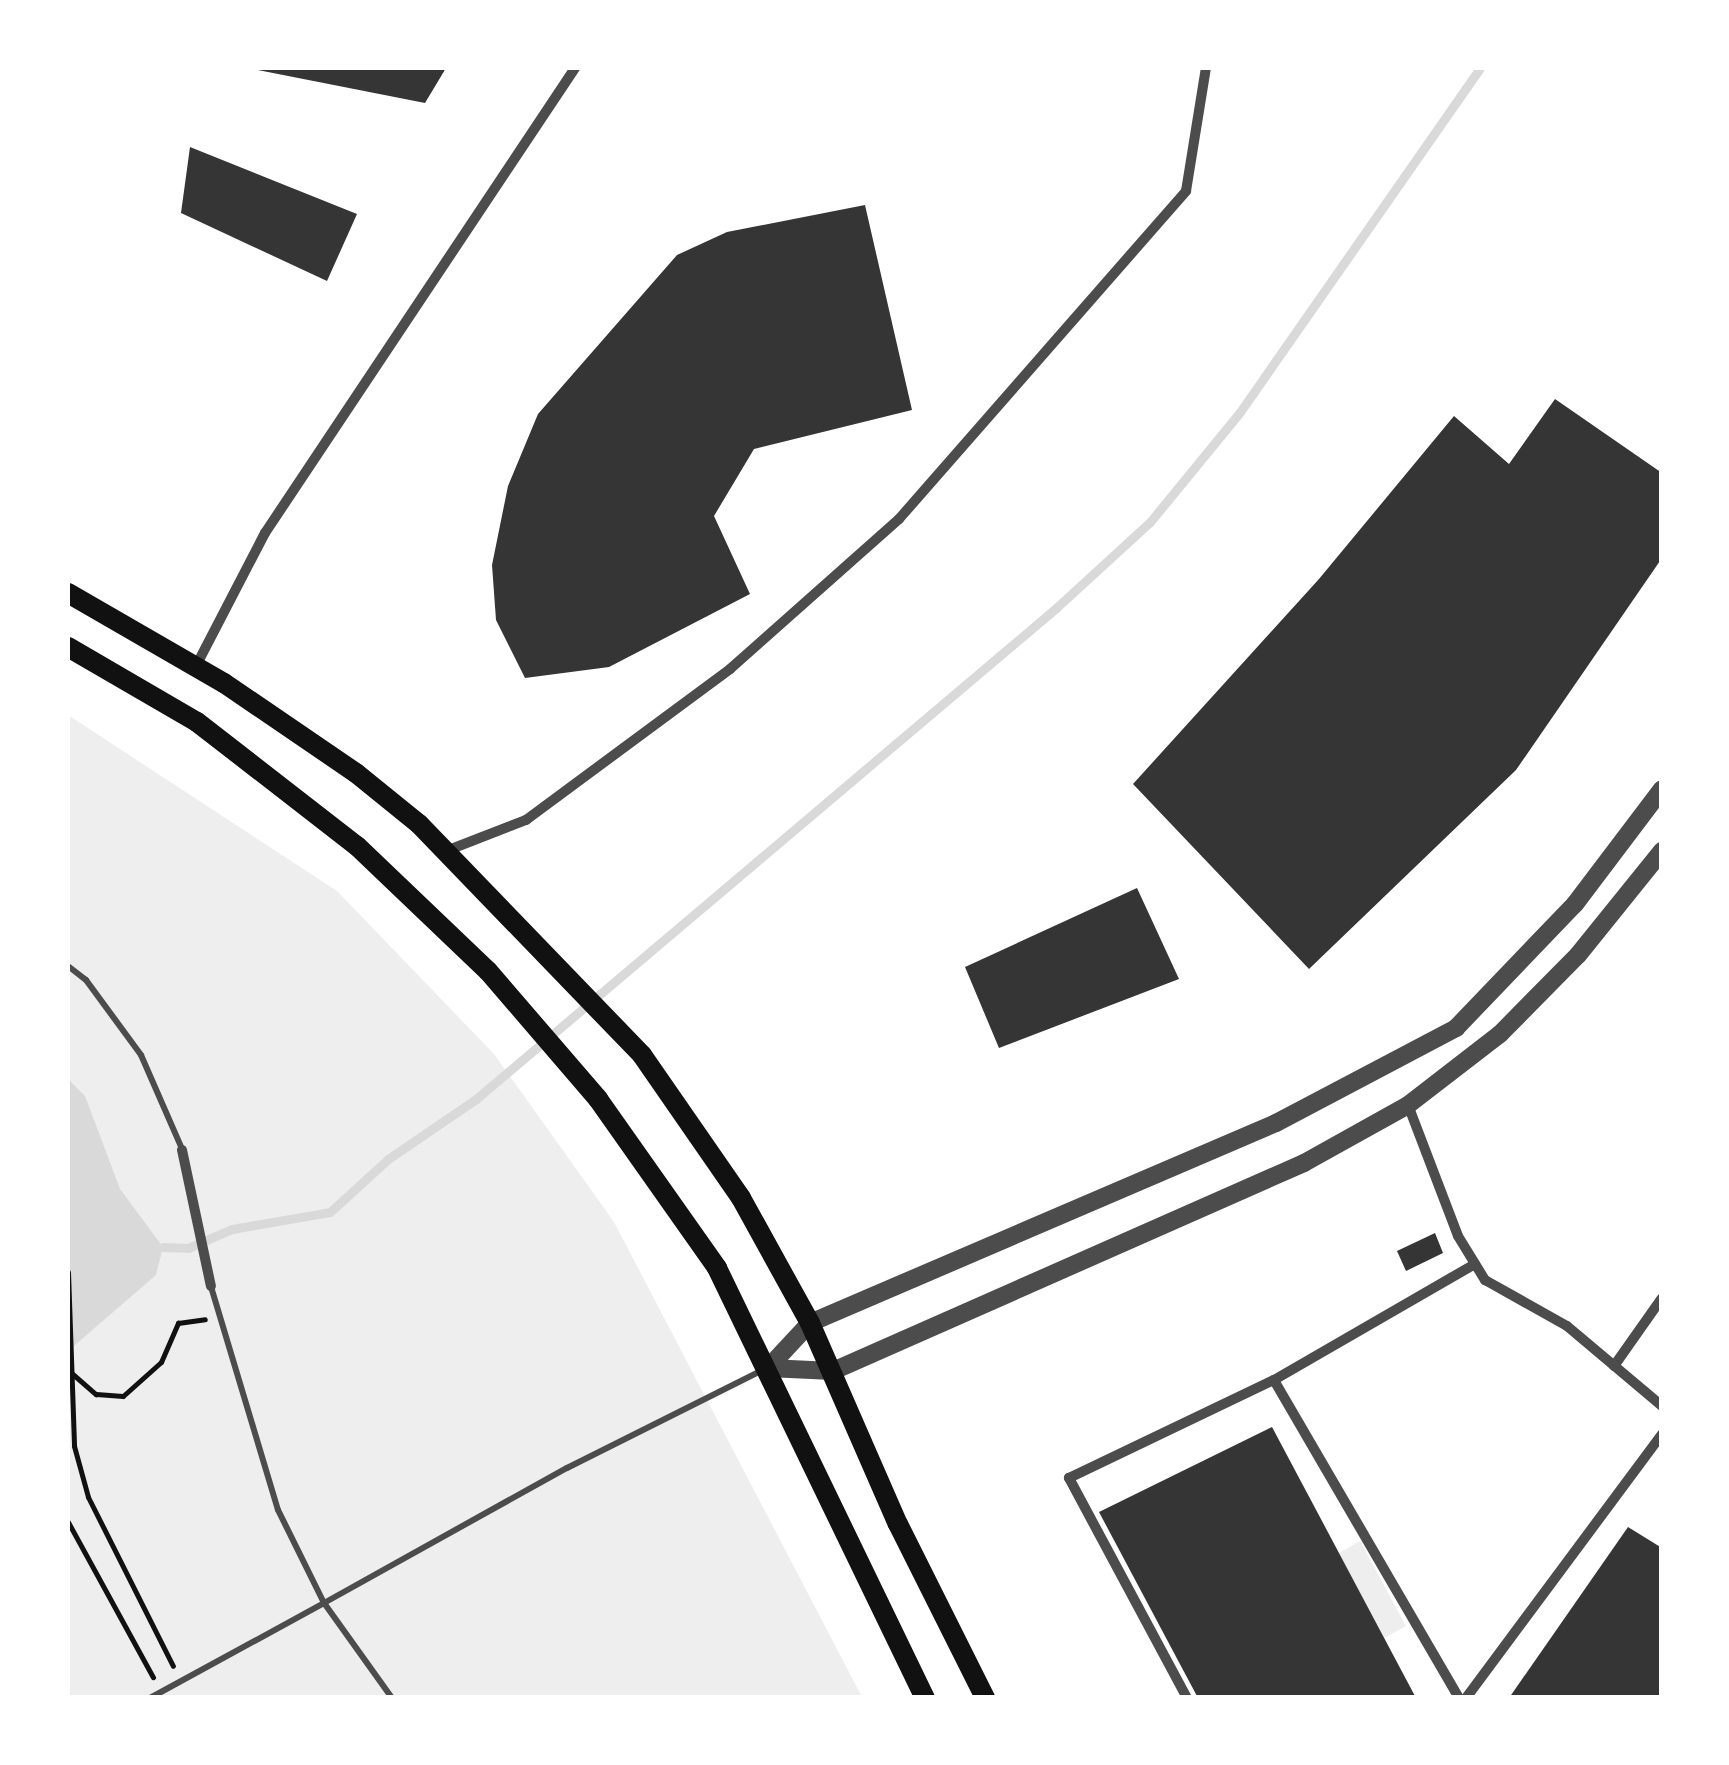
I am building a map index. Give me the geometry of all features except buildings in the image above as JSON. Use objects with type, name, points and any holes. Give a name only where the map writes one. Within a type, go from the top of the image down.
[{"type":"main road","points":[[68,593],[196,666],[334,756],[446,851],[642,1056],[741,1198],[810,1323],[898,1524],[984,1698]]},
{"type":"main road","points":[[68,646],[197,722],[292,792],[488,972],[598,1099],[717,1268],[925,1698]]},
{"type":"street","points":[[196,666],[266,533],[575,68]]},
{"type":"street","points":[[446,851],[542,809],[730,669],[898,519],[1186,190],[1206,68]]},
{"type":"street","points":[[768,1368],[810,1323],[1276,1124],[1456,1028],[1575,904],[1662,789]]},
{"type":"street","points":[[768,1368],[833,1372],[1304,1164],[1408,1106],[1500,1034],[1578,954],[1662,851]]},
{"type":"street","points":[[1408,1106],[1458,1236],[1486,1280],[1566,1326],[1662,1406]]},
{"type":"street","points":[[182,1150],[211,1286]]},
{"type":"street","points":[[1187,1698],[1069,1478],[1274,1380],[1476,1264]]},
{"type":"street","points":[[1614,1366],[1662,1298]]},
{"type":"street","points":[[1274,1380],[1463,1698],[1662,1434]]},
{"type":"lane","points":[[68,966],[86,980],[141,1055],[182,1150]]},
{"type":"lane","points":[[211,1286],[278,1510],[324,1603],[392,1698]]},
{"type":"lane","points":[[150,1698],[567,1468],[768,1368]]},
{"type":"path","points":[[68,1272],[68,1370],[74,1446],[88,1497],[157,1637]]},
{"type":"path","points":[[68,1370],[96,1394],[123,1396],[161,1362],[178,1323],[188,1317],[221,1322]]},
{"type":"path","points":[[68,1522],[154,1680]]},
{"type":"shaded area","points":[[68,715],[337,891],[494,1054],[614,1222],[862,1697],[68,1697]]},
{"type":"shaded area","points":[[68,1079],[85,1096],[120,1189],[163,1247],[156,1275],[68,1351]]},
{"type":"shaded area","points":[[1360,1541],[1406,1626],[1384,1638],[1339,1553]]},
{"type":"waterway","points":[[163,1247],[188,1248],[232,1229],[330,1212],[388,1159],[476,1099],[1056,608],[1150,522],[1240,412],[1480,68]]}]
